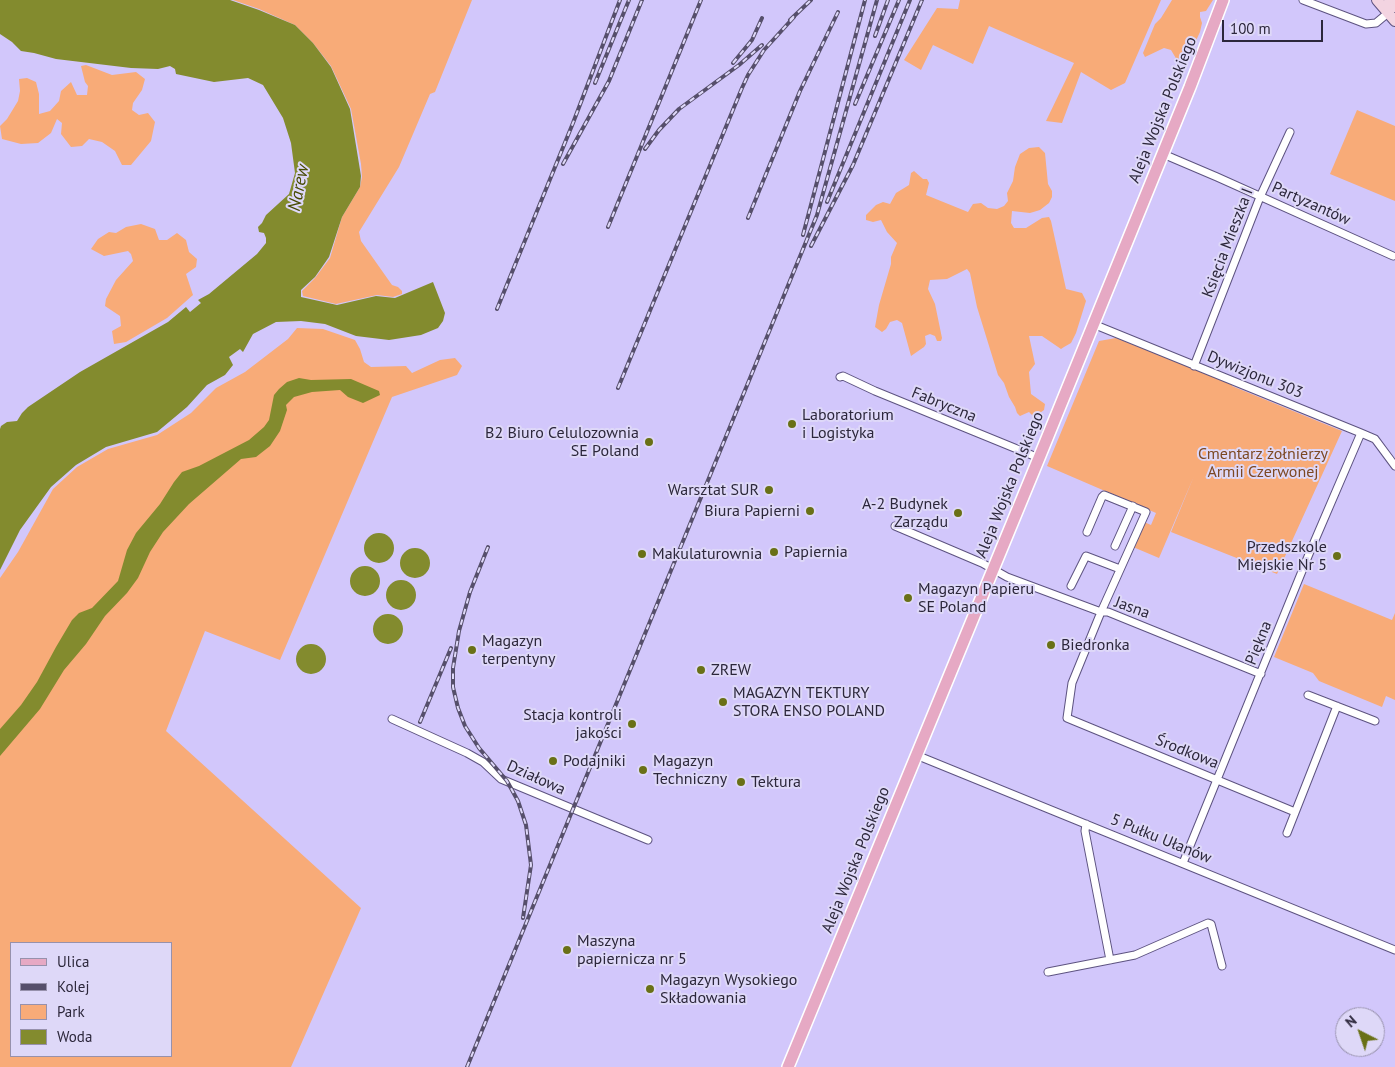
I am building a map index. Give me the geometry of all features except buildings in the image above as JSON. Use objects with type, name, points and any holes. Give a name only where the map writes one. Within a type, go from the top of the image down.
[{"type":"main road","name":"Aleja Wojska Polskiego","points":[[788,1067],[1163,154],[1223,0]]},
{"type":"main road","name":"Aleja Wojska Polskiego","points":[[1214,26],[1228,0]]},
{"type":"main road","points":[[1377,0],[1393,14]]},
{"type":"main road","points":[[1389,0],[1393,14]]},
{"type":"street","points":[[1303,0],[1366,24],[1376,22],[1393,14]]},
{"type":"street","name":"Księcia Mieszka I","points":[[1194,366],[1260,197],[1290,132]]},
{"type":"street","name":"Partyzantów","points":[[1163,154],[1217,176],[1393,256]]},
{"type":"street","name":"Dywizjonu 303","points":[[1093,324],[1361,432],[1375,440],[1395,466]]},
{"type":"street","name":"Fabryczna","points":[[840,377],[843,376],[1039,458]]},
{"type":"street","name":"Piękna","points":[[1183,863],[1361,432]]},
{"type":"street","points":[[1087,532],[1103,495],[1107,494],[1146,512],[1101,612]]},
{"type":"street","points":[[1115,546],[1133,506]]},
{"type":"street","name":"Jasna","points":[[895,526],[962,554],[1007,577],[1101,612],[1108,612],[1261,674]]},
{"type":"street","points":[[1071,586],[1086,556],[1120,569]]},
{"type":"street","name":"Środkowa","points":[[1101,612],[1072,683],[1067,718],[1295,812]]},
{"type":"street","points":[[1308,695],[1375,721]]},
{"type":"street","points":[[1287,833],[1337,706]]},
{"type":"street","name":"Działowa","points":[[392,719],[467,753],[483,762],[501,779],[648,840]]},
{"type":"street","name":"5 Pułku Ułanów","points":[[916,755],[1395,950]]},
{"type":"street","points":[[1086,824],[1085,831],[1110,960]]},
{"type":"street","points":[[1048,972],[1141,953],[1209,923],[1211,924],[1222,966]]},
{"type":"green space","points":[[233,0],[472,0],[435,92],[430,94],[399,167],[359,232],[361,241],[392,285],[398,287],[402,294],[393,297],[377,295],[336,304],[303,296],[302,291],[315,278],[330,258],[342,217],[360,187],[362,177],[361,164],[351,109],[331,66],[313,43],[295,25]]},
{"type":"green space","points":[[960,0],[1161,0],[1125,83],[1111,90],[1081,72],[1062,123],[1046,121],[1074,63],[989,26],[973,64],[933,45],[921,70],[904,60],[937,8],[958,9]]},
{"type":"green space","points":[[1172,0],[1213,0],[1206,11],[1200,12],[1202,23],[1200,32],[1186,62],[1182,63],[1177,60],[1171,50],[1164,48],[1145,57],[1143,53],[1155,24]]},
{"type":"green space","points":[[86,65],[112,75],[136,72],[145,79],[142,90],[133,103],[132,110],[139,115],[148,113],[155,122],[151,141],[131,165],[122,165],[115,151],[102,142],[89,139],[82,146],[71,147],[61,134],[62,123],[57,119],[51,133],[38,143],[21,144],[2,139],[0,126],[7,119],[18,101],[20,91],[19,79],[27,78],[36,82],[39,94],[39,114],[50,111],[59,101],[61,91],[71,82],[77,95],[87,95],[88,86],[85,82],[81,66]]},
{"type":"green space","points":[[1357,110],[1395,126],[1395,201],[1330,174]]},
{"type":"green space","points":[[1039,147],[1045,153],[1048,184],[1052,191],[1052,197],[1049,203],[1040,210],[1030,213],[1012,211],[1011,223],[1014,228],[1026,228],[1042,218],[1049,217],[1066,289],[1082,293],[1086,301],[1071,343],[1061,349],[1042,336],[1029,336],[1035,364],[1029,372],[1031,394],[1045,404],[1044,410],[1034,417],[1029,412],[1020,416],[1017,413],[1004,383],[998,375],[977,307],[970,273],[967,269],[947,279],[930,280],[928,289],[935,304],[941,341],[937,341],[935,336],[930,334],[925,336],[926,344],[924,347],[911,356],[902,323],[897,320],[890,322],[882,332],[875,327],[879,305],[891,264],[891,257],[897,243],[887,232],[881,220],[873,222],[866,220],[866,215],[876,205],[883,202],[890,204],[896,193],[909,185],[911,173],[914,171],[923,179],[927,179],[929,183],[926,195],[968,212],[973,204],[981,203],[988,208],[997,209],[1004,206],[1008,201],[1007,193],[1013,181],[1015,167],[1020,154],[1029,148]]},
{"type":"green space","points":[[141,224],[155,229],[159,240],[167,240],[177,233],[186,240],[189,252],[197,259],[196,267],[186,274],[193,295],[167,318],[126,342],[114,344],[112,331],[121,326],[120,316],[105,306],[106,299],[116,280],[133,261],[128,251],[104,256],[91,249],[98,239],[109,232],[116,233],[126,227]]},
{"type":"green space","points":[[297,328],[323,329],[355,340],[364,362],[371,367],[406,366],[412,373],[440,360],[455,358],[462,366],[457,375],[392,397],[280,660],[205,631],[166,731],[361,908],[291,1067],[0,1067],[0,578],[18,552],[53,489],[77,467],[108,449],[157,435],[191,413],[216,388],[245,372],[288,339]]},
{"type":"green space","name":"Cmentarz żołnierzy Armii Czerwonej","points":[[1116,338],[1233,384],[1232,386],[1342,431],[1277,574],[1171,532],[1194,476],[1159,558],[1133,547],[1144,522],[1151,525],[1156,513],[1047,466],[1099,341]]},
{"type":"green space","points":[[1304,584],[1392,620],[1395,613],[1395,700],[1386,696],[1382,707],[1319,681],[1313,673],[1274,657]]},
{"type":"water","name":"Narew","points":[[0,0],[230,0],[295,25],[313,43],[331,67],[350,109],[361,176],[360,187],[342,217],[329,257],[315,277],[301,290],[301,297],[337,305],[376,296],[395,298],[433,282],[445,313],[443,321],[438,328],[421,335],[389,340],[356,336],[325,324],[301,321],[276,322],[253,334],[243,352],[240,349],[229,357],[233,365],[225,375],[207,385],[187,407],[157,432],[106,447],[76,465],[51,487],[20,530],[0,570],[1,426],[7,422],[17,421],[28,407],[80,372],[168,322],[186,307],[190,312],[201,303],[198,300],[209,294],[257,254],[266,243],[264,233],[259,232],[258,227],[266,215],[289,194],[295,173],[291,143],[283,118],[263,85],[248,78],[214,82],[176,74],[175,69],[170,66],[158,69],[131,68],[56,59],[21,51],[0,34]]},
{"type":"water","points":[[299,378],[311,380],[351,379],[379,391],[380,395],[363,403],[348,397],[340,390],[312,392],[294,397],[286,405],[287,410],[280,431],[270,446],[256,457],[241,459],[189,504],[163,532],[150,552],[138,578],[127,593],[105,616],[86,644],[64,670],[40,709],[0,756],[0,729],[21,705],[37,682],[72,620],[79,613],[92,608],[118,581],[127,550],[136,533],[160,504],[174,482],[182,472],[199,466],[249,440],[269,420],[274,395],[287,382]]},
{"type":"water","points":[[379,533],[385,534],[393,542],[393,554],[385,562],[379,563],[373,562],[365,554],[364,548],[365,542],[373,534]]},
{"type":"water","points":[[415,548],[421,549],[429,557],[429,569],[421,577],[415,578],[409,577],[401,569],[400,563],[401,557],[409,549]]},
{"type":"water","points":[[365,566],[371,567],[379,575],[379,587],[371,595],[365,596],[359,595],[351,587],[350,581],[351,575],[359,567]]},
{"type":"water","points":[[401,580],[407,581],[415,589],[415,601],[407,609],[401,610],[395,609],[387,601],[386,595],[387,589],[395,581]]},
{"type":"water","points":[[388,614],[394,615],[402,623],[402,635],[394,643],[388,644],[382,643],[374,635],[373,629],[374,623],[382,615]]},
{"type":"water","points":[[311,644],[317,645],[325,653],[325,665],[317,673],[311,674],[305,673],[297,665],[296,659],[297,653],[305,645]]},
{"type":"railway","points":[[497,309],[573,123],[620,0]]},
{"type":"railway","points":[[595,83],[629,0]]},
{"type":"railway","points":[[563,164],[609,81],[642,0]]},
{"type":"railway","points":[[608,227],[701,0]]},
{"type":"railway","points":[[790,20],[811,0]]},
{"type":"railway","points":[[803,235],[865,0]]},
{"type":"railway","points":[[467,1067],[817,215],[877,0]]},
{"type":"railway","points":[[875,36],[888,0]]},
{"type":"railway","points":[[855,104],[899,0]]},
{"type":"railway","points":[[827,202],[910,0]]},
{"type":"railway","points":[[811,246],[853,165],[922,0]]},
{"type":"railway","points":[[748,218],[800,91],[838,12]]},
{"type":"railway","points":[[618,388],[748,75],[764,50],[794,17]]},
{"type":"railway","points":[[733,63],[752,40],[762,18]]},
{"type":"railway","points":[[645,149],[659,130],[679,109],[739,65],[762,45]]},
{"type":"railway","points":[[488,547],[470,592],[459,631],[453,668],[453,687],[465,726],[479,748],[507,781],[518,801],[526,825],[531,865],[523,918]]},
{"type":"railway","points":[[420,722],[451,648]]},
{"type":"place","name":"Laboratorium i Logistyka","points":[[792,424]]},
{"type":"place","name":"B2 Biuro Celulozownia SE Poland","points":[[649,442]]},
{"type":"place","name":"Warsztat SUR","points":[[769,490]]},
{"type":"place","name":"Biura Papierni","points":[[810,511]]},
{"type":"place","name":"A-2 Budynek Zarządu","points":[[958,513]]},
{"type":"place","name":"Papiernia","points":[[774,552]]},
{"type":"place","name":"Makulaturownia","points":[[642,554]]},
{"type":"place","name":"Przedszkole Miejskie Nr 5","points":[[1337,556]]},
{"type":"place","name":"Magazyn Papieru SE Poland","points":[[908,598]]},
{"type":"place","name":"Biedronka","points":[[1051,645]]},
{"type":"place","name":"Magazyn terpentyny","points":[[472,650]]},
{"type":"place","name":"ZREW","points":[[701,670]]},
{"type":"place","name":"MAGAZYN TEKTURY STORA ENSO POLAND","points":[[723,702]]},
{"type":"place","name":"Stacja kontroli jakości","points":[[632,724]]},
{"type":"place","name":"Podajniki","points":[[553,761]]},
{"type":"place","name":"Magazyn Techniczny","points":[[643,770]]},
{"type":"place","name":"Tektura","points":[[741,782]]},
{"type":"place","name":"Maszyna papiernicza nr 5","points":[[567,950]]},
{"type":"place","name":"Magazyn Wysokiego Składowania","points":[[650,989]]}]
